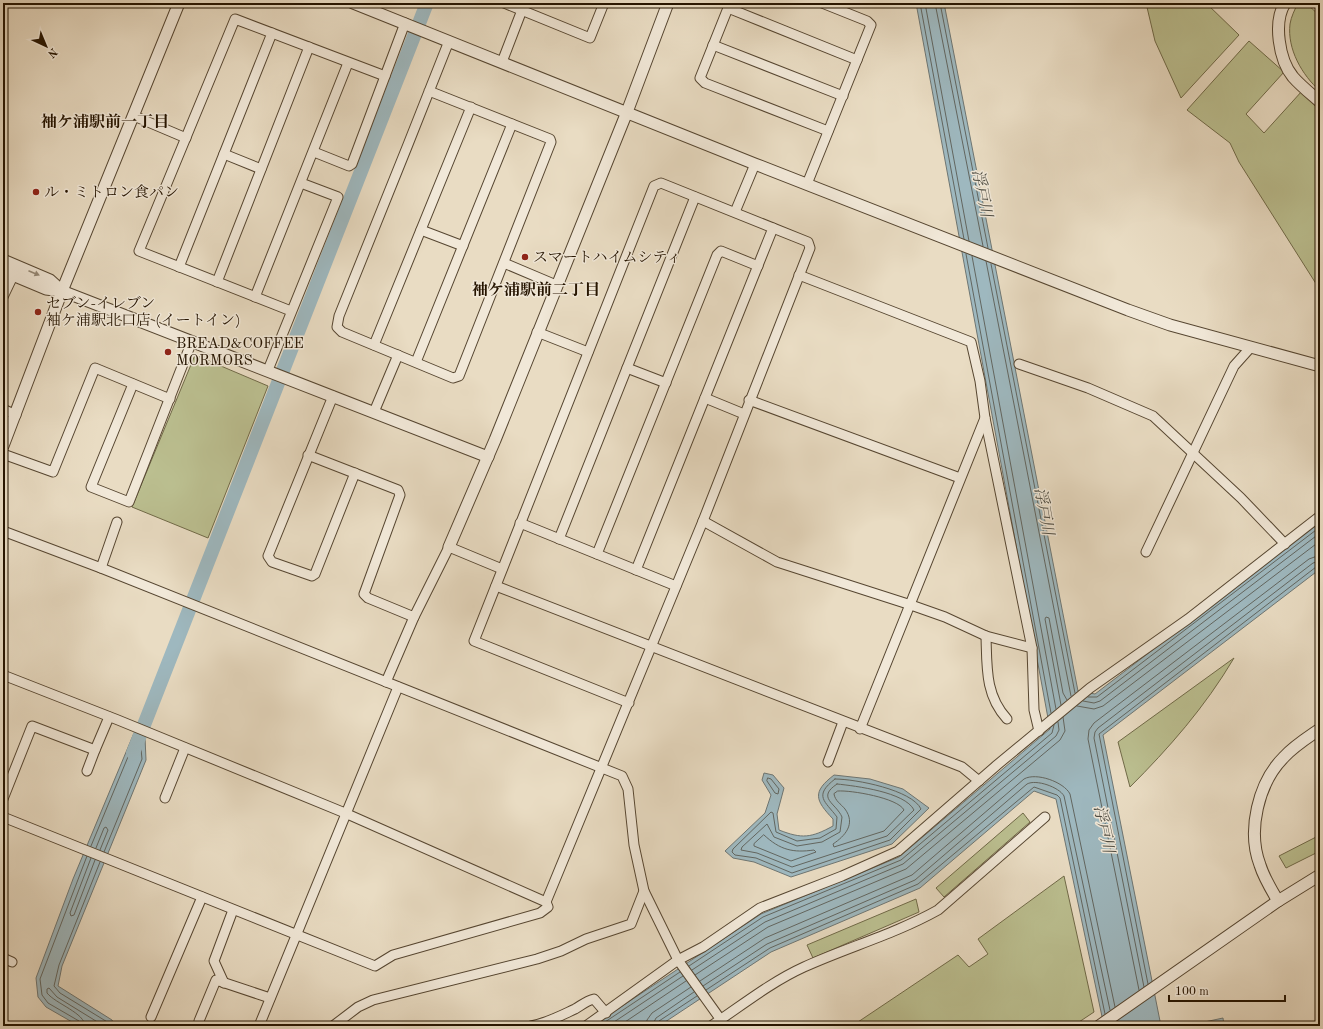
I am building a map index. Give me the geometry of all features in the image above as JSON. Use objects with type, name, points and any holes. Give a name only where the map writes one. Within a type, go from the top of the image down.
[{"type":"street","points":[[3,446],[62,291],[179,3]]},
{"type":"street","points":[[353,3],[755,164],[1128,310],[1170,324],[1320,366]]},
{"type":"street","points":[[504,3],[590,38],[604,3]]},
{"type":"street","points":[[386,682],[414,617],[449,547],[488,456],[627,112],[668,3]]},
{"type":"street","points":[[807,184],[871,25],[867,21],[822,3]]},
{"type":"street","points":[[1285,3],[1279,21],[1280,39],[1285,61],[1292,76],[1320,102]]},
{"type":"street","points":[[828,131],[705,83],[700,78],[729,5],[857,60]]},
{"type":"street","points":[[502,62],[522,10]]},
{"type":"street","points":[[291,311],[139,251],[235,19],[385,76]]},
{"type":"street","points":[[314,152],[349,166],[352,164],[385,76],[408,24]]},
{"type":"street","points":[[179,267],[272,33]]},
{"type":"street","points":[[429,91],[550,139],[551,142],[504,264],[458,376],[453,378],[342,332],[337,327],[339,316],[429,91],[449,41]]},
{"type":"street","points":[[714,45],[842,96]]},
{"type":"street","points":[[217,282],[309,48]]},
{"type":"street","points":[[255,297],[314,152],[348,63]]},
{"type":"street","points":[[374,345],[471,107]]},
{"type":"street","points":[[134,116],[186,138]]},
{"type":"street","points":[[416,362],[512,124]]},
{"type":"street","points":[[224,154],[261,169]]},
{"type":"street","points":[[735,212],[755,164]]},
{"type":"street","points":[[268,370],[338,197],[301,182]]},
{"type":"street","points":[[3,817],[374,966],[393,955],[540,913],[548,907],[546,902],[603,768],[703,521],[749,400],[810,248],[808,242],[661,183],[654,186],[474,641],[629,703]]},
{"type":"street","points":[[559,539],[695,196]]},
{"type":"street","points":[[636,570],[773,228]]},
{"type":"street","points":[[421,230],[462,246]]},
{"type":"street","points":[[598,554],[717,255],[722,252],[758,266]]},
{"type":"street","points":[[3,260],[50,280],[62,291]]},
{"type":"street","points":[[504,264],[556,285]]},
{"type":"street","points":[[3,297],[8,274],[46,289],[62,291],[488,456]]},
{"type":"street","points":[[799,275],[970,342],[980,381],[985,418],[1032,648],[1034,710],[1039,731]]},
{"type":"street","points":[[537,332],[588,352]]},
{"type":"street","points":[[133,384],[91,487],[129,502],[192,341]]},
{"type":"street","points":[[1146,552],[1234,366],[1251,347]]},
{"type":"street","points":[[374,412],[398,355]]},
{"type":"street","points":[[1019,364],[1088,388],[1153,416],[1192,454],[1241,498],[1285,544]]},
{"type":"street","points":[[3,454],[53,472],[95,368],[170,399]]},
{"type":"street","points":[[627,368],[666,383]]},
{"type":"street","points":[[333,396],[268,556],[272,562],[312,576],[315,574],[355,473]]},
{"type":"street","points":[[705,398],[744,414]]},
{"type":"street","points":[[749,400],[960,478]]},
{"type":"street","points":[[3,409],[16,415]]},
{"type":"street","points":[[860,729],[985,418]]},
{"type":"street","points":[[308,455],[398,490],[400,495],[364,594],[368,598],[414,617]]},
{"type":"street","points":[[586,1026],[678,960],[703,947],[760,908],[893,854],[912,840],[979,781],[1086,692],[1188,619],[1320,516]]},
{"type":"street","points":[[703,521],[777,562],[945,617],[986,636],[1032,648]]},
{"type":"street","points":[[101,568],[117,522]]},
{"type":"street","points":[[520,523],[676,586]]},
{"type":"street","points":[[3,531],[101,568],[622,776],[628,789],[634,845],[644,890],[678,960],[721,1020]]},
{"type":"street","points":[[449,547],[502,569]]},
{"type":"street","points":[[496,586],[860,729],[962,767],[979,781]]},
{"type":"street","points":[[986,636],[987,670],[993,699],[997,709],[1007,719]]},
{"type":"street","points":[[3,675],[109,716],[345,813],[546,902]]},
{"type":"street","points":[[259,1026],[345,813],[398,687]]},
{"type":"street","points":[[86,771],[109,716]]},
{"type":"street","points":[[828,762],[843,722]]},
{"type":"street","points":[[3,799],[32,726],[95,750]]},
{"type":"street","points":[[1278,901],[1259,864],[1254,833],[1261,795],[1272,772],[1283,758],[1320,729]]},
{"type":"street","points":[[165,798],[185,748]]},
{"type":"street","points":[[712,1026],[775,983],[803,968],[856,947],[938,910],[1045,817]]},
{"type":"street","points":[[1099,1026],[1278,901],[1320,875]]},
{"type":"street","points":[[333,1026],[358,1008],[373,1000],[491,969],[537,959],[561,951],[586,939],[631,924],[644,890]]},
{"type":"street","points":[[151,1017],[202,897]]},
{"type":"street","points":[[224,983],[214,961],[233,910]]},
{"type":"street","points":[[3,958],[12,962]]},
{"type":"street","points":[[199,1021],[216,980],[270,998]]},
{"type":"street","points":[[531,1026],[552,1020],[587,1001],[594,1000],[606,1012]]},
{"type":"green space","points":[[1146,3],[1206,3],[1239,35],[1181,98],[1155,41]]},
{"type":"green space","points":[[1298,3],[1306,3],[1320,16],[1320,91],[1307,77],[1293,52],[1290,24]]},
{"type":"green space","points":[[1249,41],[1284,72],[1246,114],[1264,133],[1302,91],[1320,109],[1320,290],[1239,162],[1230,143],[1187,110]]},
{"type":"green space","points":[[195,355],[268,386],[208,538],[132,507]]},
{"type":"green space","points":[[1234,658],[1199,710],[1159,757],[1130,787],[1118,742]]},
{"type":"green space","points":[[1023,813],[1030,822],[944,897],[936,888]]},
{"type":"green space","points":[[1320,835],[1320,851],[1286,868],[1279,856]]},
{"type":"green space","points":[[1064,876],[1094,1012],[1073,1026],[852,1026],[958,955],[969,967],[988,954],[978,939]]},
{"type":"green space","points":[[916,899],[919,912],[813,958],[807,945]]},
{"type":"water","name":"浮戸川","points":[[916,3],[944,3],[1078,691],[1095,694],[1320,522],[1320,569],[1103,735],[1161,1026],[1104,1026],[1056,799],[1034,791],[920,888],[771,952],[659,1026],[592,1026],[761,914],[899,857],[1050,729]]},
{"type":"water","points":[[134,733],[145,737],[146,760],[62,966],[58,986],[112,1020],[115,1026],[79,1026],[46,1007],[38,997],[36,978],[73,879]]},
{"type":"water","points":[[764,773],[773,775],[784,788],[777,814],[779,830],[794,835],[812,835],[833,826],[833,819],[822,806],[818,796],[822,786],[834,775],[870,779],[903,789],[929,808],[892,844],[791,877],[754,862],[733,858],[725,851],[765,813],[771,795],[762,780]]},
{"type":"water","points":[[1223,1018],[1224,1026],[1186,1026]]},
{"type":"waterway","points":[[133,753],[427,3]]},
{"type":"place","name":"ル・ミトロン食パン","points":[[36,192]]},
{"type":"place","name":"スマートハイムシティ","points":[[525,257]]},
{"type":"place","name":"セブン-イレブン 袖ケ浦駅北口店 (イートイン)","points":[[38,312]]},
{"type":"place","name":"BREAD&COFFEE MORMORS","points":[[168,352]]},
{"type":"district","name":"袖ケ浦駅前一丁目","points":[[105,121]]},
{"type":"district","name":"袖ケ浦駅前二丁目","points":[[536,289]]}]
